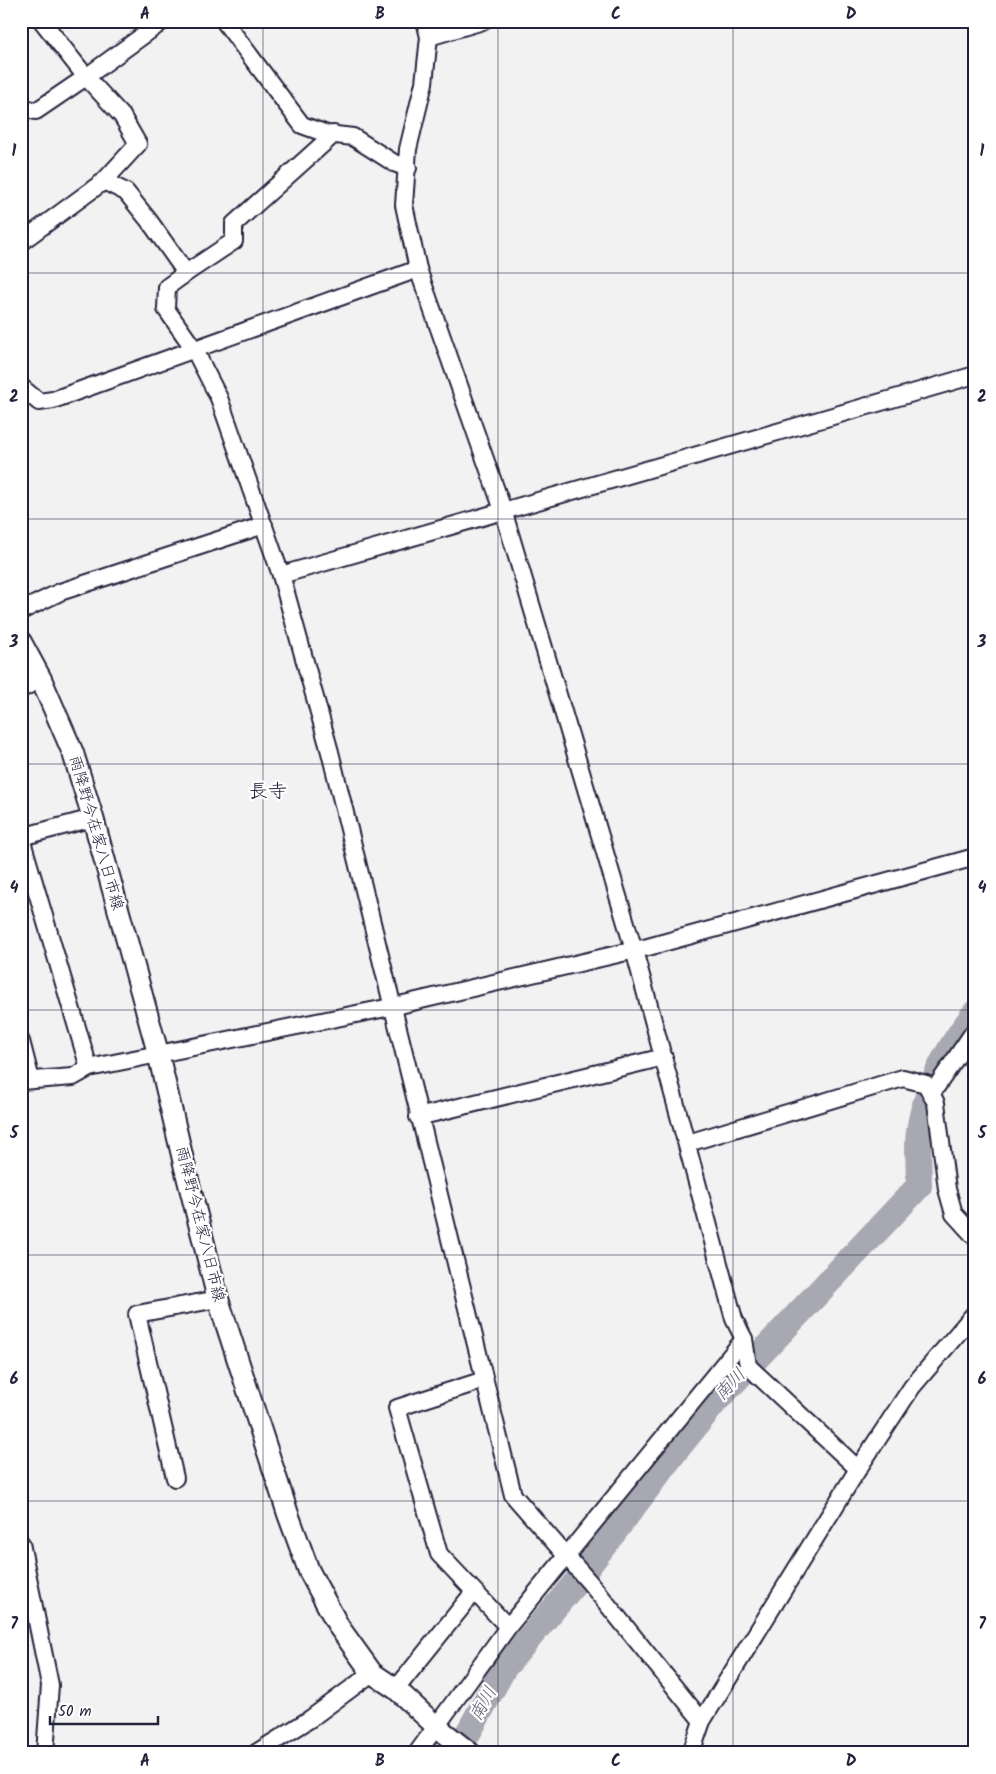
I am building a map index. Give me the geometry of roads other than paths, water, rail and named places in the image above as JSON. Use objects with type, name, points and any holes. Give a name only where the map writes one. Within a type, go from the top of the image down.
[{"type":"main road","name":"雨降野今在家八日市線","points":[[21,642],[41,679],[73,752],[158,1053],[184,1168],[218,1299],[308,1571],[339,1627],[372,1673],[396,1689],[436,1727],[470,1753]]},
{"type":"street","points":[[21,242],[104,180],[138,144],[122,116],[86,77],[42,21]]},
{"type":"street","points":[[224,21],[302,125],[353,137],[394,163],[408,168]]},
{"type":"street","points":[[483,21],[427,29],[424,83],[408,149],[404,205],[418,269],[503,510],[634,950],[688,1143],[734,1319],[744,1339],[748,1366],[858,1469]]},
{"type":"street","points":[[21,107],[36,111],[86,77],[155,23]]},
{"type":"street","points":[[334,134],[234,224],[234,241],[166,287],[166,309],[194,349],[219,398],[282,575],[332,761],[418,1117],[513,1495],[590,1582],[702,1721]]},
{"type":"street","points":[[104,180],[126,192],[186,273]]},
{"type":"street","points":[[21,387],[39,402],[54,400],[418,269]]},
{"type":"street","points":[[282,575],[975,375]]},
{"type":"street","points":[[21,611],[60,592],[264,525]]},
{"type":"street","points":[[21,689],[41,679]]},
{"type":"street","points":[[89,1068],[21,838],[93,818]]},
{"type":"street","points":[[21,1041],[26,1080],[42,1081],[73,1077],[89,1068],[391,1007],[634,950],[975,857]]},
{"type":"street","points":[[932,1093],[975,1030]]},
{"type":"street","points":[[418,1117],[664,1057]]},
{"type":"street","points":[[688,1143],[904,1078],[926,1084],[936,1103],[947,1190],[954,1214],[975,1237]]},
{"type":"street","points":[[175,1478],[137,1314],[218,1299]]},
{"type":"street","points":[[691,1753],[702,1721],[858,1469],[912,1387],[975,1313]]},
{"type":"street","points":[[417,1753],[508,1628],[744,1339]]},
{"type":"street","points":[[484,1380],[397,1408],[439,1554],[508,1628]]},
{"type":"street","points":[[21,1543],[50,1685],[45,1753]]},
{"type":"street","points":[[396,1689],[474,1592]]},
{"type":"street","points":[[256,1753],[310,1719],[372,1673]]},
{"type":"waterway","name":"南川","points":[[457,1753],[504,1668],[577,1581],[714,1403],[919,1186],[918,1143],[924,1109],[945,1058],[975,1013]]},
{"type":"district","name":"長寺","points":[[268,792]]}]
